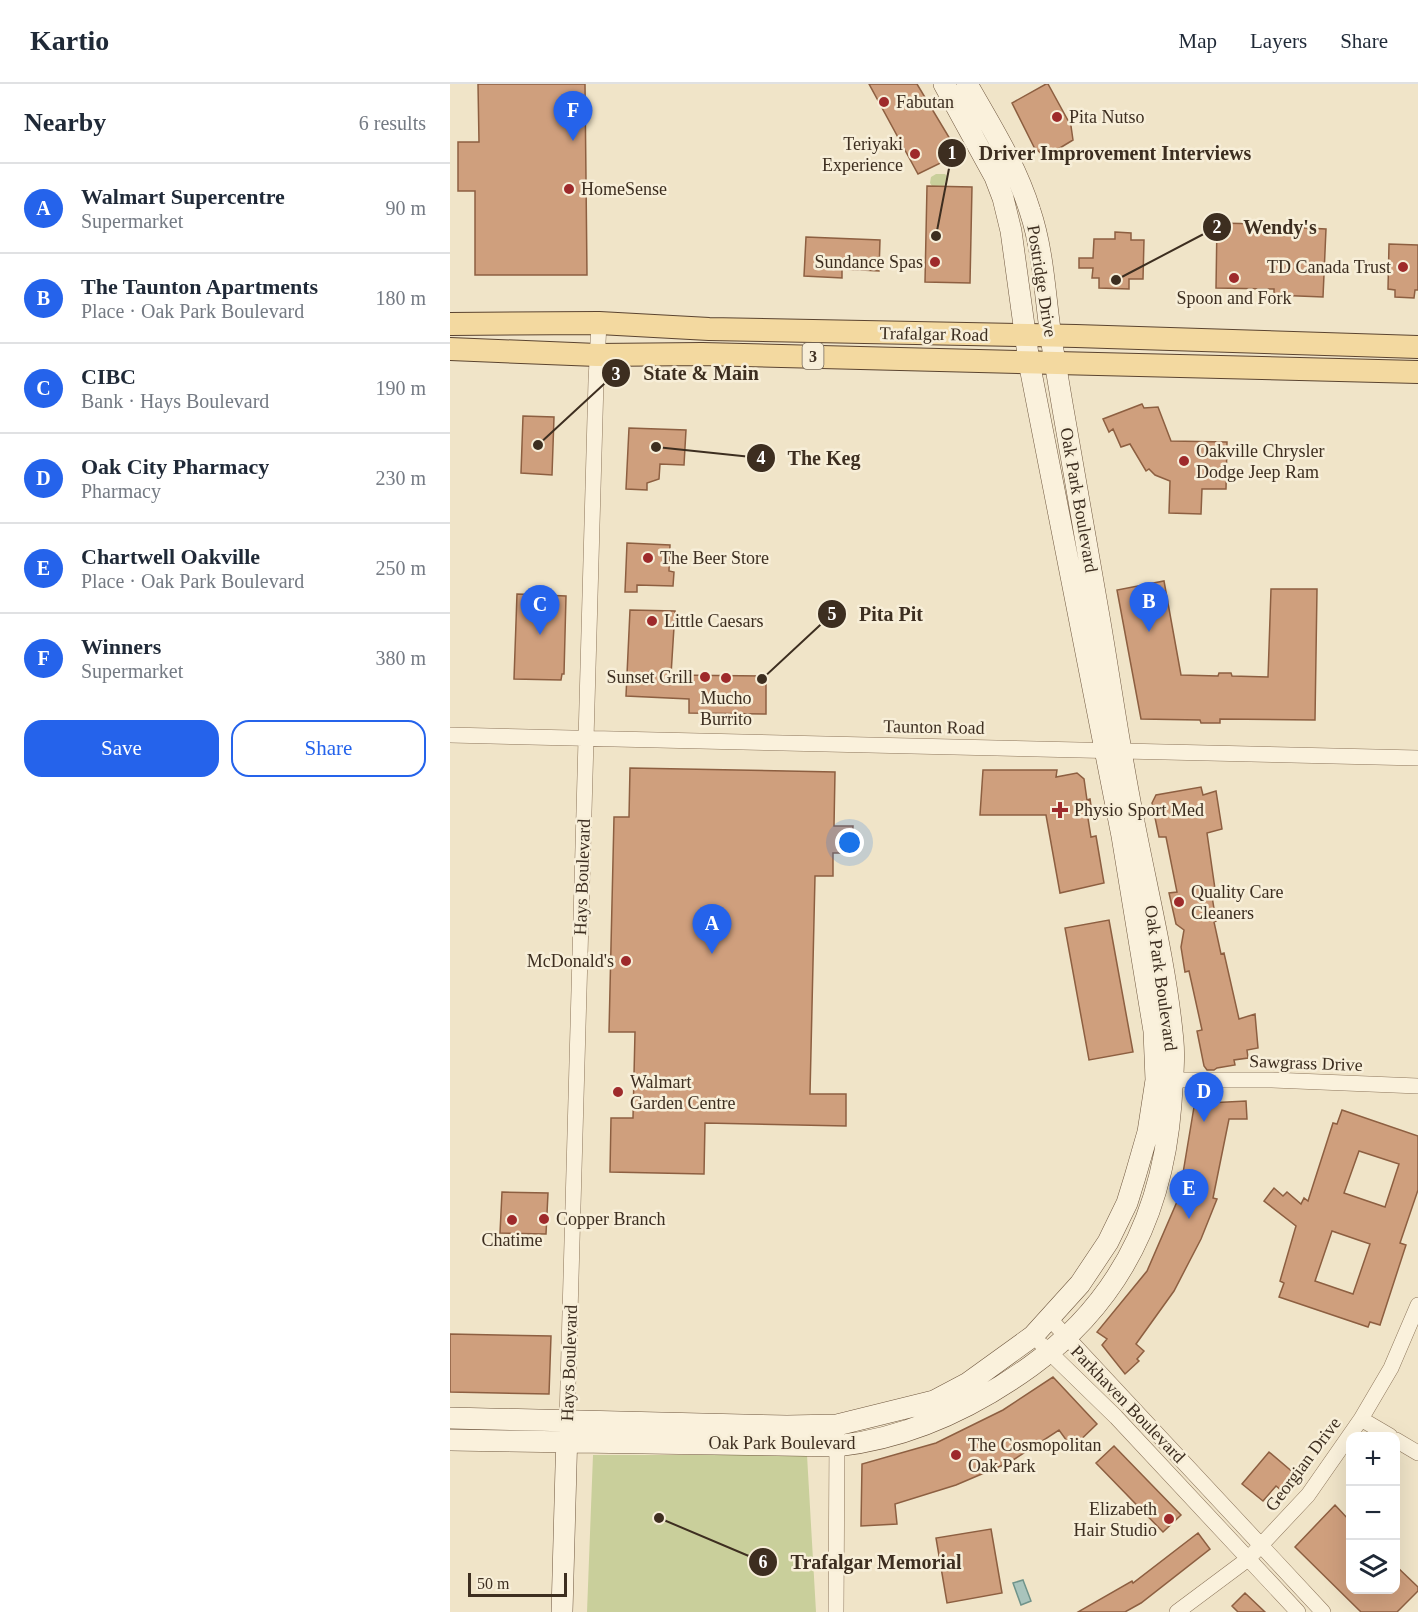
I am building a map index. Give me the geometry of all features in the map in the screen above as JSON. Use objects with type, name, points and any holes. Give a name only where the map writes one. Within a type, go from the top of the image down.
[{"type":"main road","name":"Trafalgar Road","points":[[450,324],[599,323],[1028,349]]},
{"type":"main road","name":"Trafalgar Road","points":[[450,349],[597,355],[1028,349],[1418,347]]},
{"type":"main road","name":"Trafalgar Road","points":[[1053,349],[1418,372]]},
{"type":"street","name":"Postridge Drive","points":[[944,84],[995,177],[1003,198],[1017,266],[1028,349]]},
{"type":"street","name":"Postridge Drive","points":[[967,84],[1003,146],[1030,211],[1044,274],[1053,349]]},
{"type":"street","name":"Hays Boulevard","points":[[562,1612],[599,323]]},
{"type":"street","name":"Oak Park Boulevard","points":[[1028,349],[1112,751]]},
{"type":"street","name":"Oak Park Boulevard","points":[[450,1440],[567,1431],[837,1435],[864,1443],[930,1424],[996,1392],[1068,1338],[1101,1300],[1131,1256],[1160,1175],[1169,1125],[1164,1080],[1122,836],[1112,751],[1053,349]]},
{"type":"street","name":"Taunton Road","points":[[450,735],[1418,758]]},
{"type":"street","name":"Oak Park Boulevard","points":[[837,1435],[934,1401],[968,1383],[1033,1336],[1050,1319],[1080,1284],[1108,1242],[1127,1203],[1164,1080]]},
{"type":"street","name":"Sawgrass Drive","points":[[1164,1080],[1272,1080],[1418,1086]]},
{"type":"street","name":"Georgian Drive","points":[[1177,1612],[1248,1559],[1308,1495],[1361,1419],[1391,1368],[1418,1305]]},
{"type":"street","name":"Parkhaven Boulevard","points":[[1050,1319],[1323,1612]]},
{"type":"street","name":"Parkhaven Boulevard","points":[[1033,1336],[1116,1418],[1298,1612]]},
{"type":"street","name":"Oak Park Boulevard","points":[[450,1418],[567,1431]]},
{"type":"street","points":[[1361,1419],[1382,1432]]},
{"type":"street","points":[[836,1612],[837,1435]]},
{"type":"street","points":[[1400,1443],[1418,1453]]},
{"type":"street","points":[[1194,1501],[1205,1484]]},
{"type":"green space","points":[[936,174],[947,176],[944,186],[932,186],[930,183],[931,177]]},
{"type":"green space","points":[[593,1455],[807,1455],[816,1612],[587,1612]]},
{"type":"water","points":[[1023,1580],[1031,1601],[1021,1605],[1013,1583]]},
{"type":"building","points":[[478,84],[585,84],[587,275],[475,275],[475,191],[458,191],[458,142],[479,142]]},
{"type":"building","points":[[869,84],[917,84],[959,154],[918,174]]},
{"type":"building","points":[[1046,84],[1071,126],[1073,140],[1045,157],[1034,147],[1012,103]]},
{"type":"building","points":[[927,186],[972,187],[970,283],[925,282]]},
{"type":"building","points":[[1217,223],[1326,229],[1323,297],[1274,295],[1274,289],[1216,288]]},
{"type":"building","points":[[1115,232],[1131,233],[1131,240],[1144,240],[1143,279],[1129,279],[1129,289],[1099,288],[1099,278],[1092,278],[1093,268],[1079,268],[1079,258],[1093,258],[1094,239],[1115,239]]},
{"type":"building","points":[[806,237],[880,240],[879,271],[842,269],[842,278],[804,276]]},
{"type":"building","name":"TD Canada Trust","points":[[1389,244],[1418,245],[1418,290],[1415,290],[1414,298],[1395,297],[1395,290],[1388,289]]},
{"type":"building","name":"Oakville Chrysler Dodge Jeep Ram","points":[[1142,404],[1144,408],[1158,407],[1171,441],[1227,442],[1226,489],[1202,489],[1201,514],[1169,513],[1170,481],[1155,475],[1149,469],[1146,471],[1130,444],[1121,447],[1113,429],[1109,432],[1103,419]]},
{"type":"building","points":[[523,416],[554,417],[552,475],[521,473]]},
{"type":"building","points":[[629,428],[686,430],[684,465],[660,464],[659,479],[647,483],[647,490],[626,489]]},
{"type":"building","name":"The Beer Store","points":[[627,543],[670,545],[669,571],[674,572],[673,586],[637,585],[637,592],[625,592]]},
{"type":"building","points":[[1164,581],[1181,675],[1218,676],[1219,673],[1231,673],[1232,676],[1268,677],[1271,589],[1317,589],[1315,720],[1220,719],[1220,723],[1201,723],[1200,720],[1141,719],[1117,590]]},
{"type":"building","points":[[517,594],[566,596],[564,674],[561,680],[514,679]]},
{"type":"building","points":[[630,610],[675,611],[671,675],[766,676],[766,714],[689,713],[689,699],[626,696]]},
{"type":"building","points":[[630,768],[835,772],[834,826],[853,826],[852,853],[833,853],[833,876],[815,876],[810,1094],[846,1094],[846,1126],[705,1123],[704,1174],[610,1172],[611,1118],[633,1118],[635,1032],[609,1032],[614,817],[629,817]]},
{"type":"building","points":[[983,770],[1057,770],[1056,777],[1077,773],[1084,779],[1087,800],[1090,799],[1092,812],[1087,812],[1091,837],[1096,836],[1104,883],[1060,893],[1046,815],[980,815]]},
{"type":"building","points":[[1201,787],[1203,795],[1216,791],[1222,829],[1207,833],[1215,889],[1211,890],[1216,921],[1214,922],[1221,954],[1224,953],[1239,1019],[1255,1014],[1258,1048],[1247,1050],[1248,1058],[1234,1060],[1235,1065],[1214,1070],[1207,1070],[1204,1066],[1197,1031],[1202,1030],[1189,971],[1185,972],[1181,947],[1184,930],[1176,924],[1169,893],[1177,892],[1166,837],[1159,837],[1152,803],[1156,795]]},
{"type":"building","points":[[1109,920],[1133,1052],[1089,1060],[1065,928]]},
{"type":"building","points":[[1246,1101],[1247,1119],[1229,1119],[1213,1198],[1217,1199],[1201,1239],[1174,1291],[1136,1344],[1144,1351],[1137,1359],[1139,1361],[1125,1374],[1102,1345],[1107,1339],[1097,1332],[1147,1271],[1179,1197],[1194,1107],[1206,1109],[1208,1103]]},
{"type":"building","points":[[1342,1110],[1418,1136],[1418,1190],[1400,1243],[1406,1245],[1380,1325],[1370,1322],[1368,1327],[1279,1297],[1284,1283],[1280,1281],[1296,1226],[1264,1201],[1274,1188],[1283,1196],[1287,1192],[1301,1204],[1304,1198],[1308,1201],[1333,1123],[1337,1124]],"holes":[[[1359,1151],[1399,1164],[1385,1207],[1344,1193]],[[1332,1231],[1370,1244],[1353,1294],[1315,1281]]]},
{"type":"building","points":[[502,1192],[548,1193],[546,1234],[500,1233]]},
{"type":"building","points":[[450,1334],[551,1336],[549,1394],[450,1392]]},
{"type":"building","name":"The Cosmopolitan Oak Park","points":[[1053,1377],[1097,1424],[1072,1448],[1059,1430],[1010,1462],[956,1485],[895,1504],[897,1524],[861,1526],[862,1464],[936,1443],[1003,1410]]},
{"type":"building","points":[[1114,1446],[1181,1515],[1163,1532],[1096,1463]]},
{"type":"building","points":[[1269,1452],[1295,1474],[1281,1490],[1276,1486],[1263,1501],[1242,1484]]},
{"type":"building","points":[[1335,1505],[1346,1517],[1346,1594],[1400,1594],[1400,1570],[1418,1587],[1418,1591],[1397,1612],[1361,1612],[1295,1547]]},
{"type":"building","points":[[991,1529],[1002,1593],[947,1603],[936,1538]]},
{"type":"building","points":[[1198,1533],[1210,1549],[1141,1603],[1125,1612],[1078,1612],[1132,1581],[1133,1583]]},
{"type":"building","points":[[1245,1593],[1265,1612],[1238,1612],[1232,1606]]},
{"type":"place","name":"Fabutan","points":[[884,102]]},
{"type":"place","name":"Pita Nutso","points":[[1057,117]]},
{"type":"place","name":"Winners","points":[[573,141]]},
{"type":"place","name":"Teriyaki Experience","points":[[915,154]]},
{"type":"place","name":"HomeSense","points":[[569,189]]},
{"type":"place","name":"Driver Improvement Interviews","points":[[936,236]]},
{"type":"place","name":"Sundance Spas","points":[[935,262]]},
{"type":"place","name":"TD Canada Trust","points":[[1403,267]]},
{"type":"place","name":"Spoon and Fork","points":[[1234,278]]},
{"type":"place","name":"Wendy's","points":[[1116,280]]},
{"type":"place","name":"State & Main","points":[[538,445]]},
{"type":"place","name":"The Keg","points":[[656,447]]},
{"type":"place","name":"Oakville Chrysler Dodge Jeep Ram","points":[[1184,461]]},
{"type":"place","name":"The Beer Store","points":[[648,558]]},
{"type":"place","name":"Little Caesars","points":[[652,621]]},
{"type":"place","name":"The Taunton Apartments","points":[[1149,632]]},
{"type":"place","name":"CIBC","points":[[540,635]]},
{"type":"place","name":"Sunset Grill","points":[[705,677]]},
{"type":"place","name":"Mucho Burrito","points":[[726,678]]},
{"type":"place","name":"Pita Pit","points":[[762,679]]},
{"type":"place","name":"Physio Sport Med","points":[[1060,810]]},
{"type":"place","name":"Quality Care Cleaners","points":[[1179,902]]},
{"type":"place","name":"Walmart Supercentre","points":[[712,954]]},
{"type":"place","name":"McDonald's","points":[[626,961]]},
{"type":"place","name":"Walmart Garden Centre","points":[[618,1092]]},
{"type":"place","name":"Oak City Pharmacy","points":[[1204,1122]]},
{"type":"place","name":"Copper Branch","points":[[544,1219]]},
{"type":"place","name":"Chartwell Oakville","points":[[1189,1219]]},
{"type":"place","name":"Chatime","points":[[512,1220]]},
{"type":"place","name":"The Cosmopolitan Oak Park","points":[[956,1455]]},
{"type":"place","name":"Trafalgar Memorial","points":[[659,1518]]},
{"type":"place","name":"Elizabeth Hair Studio","points":[[1169,1519]]}]
